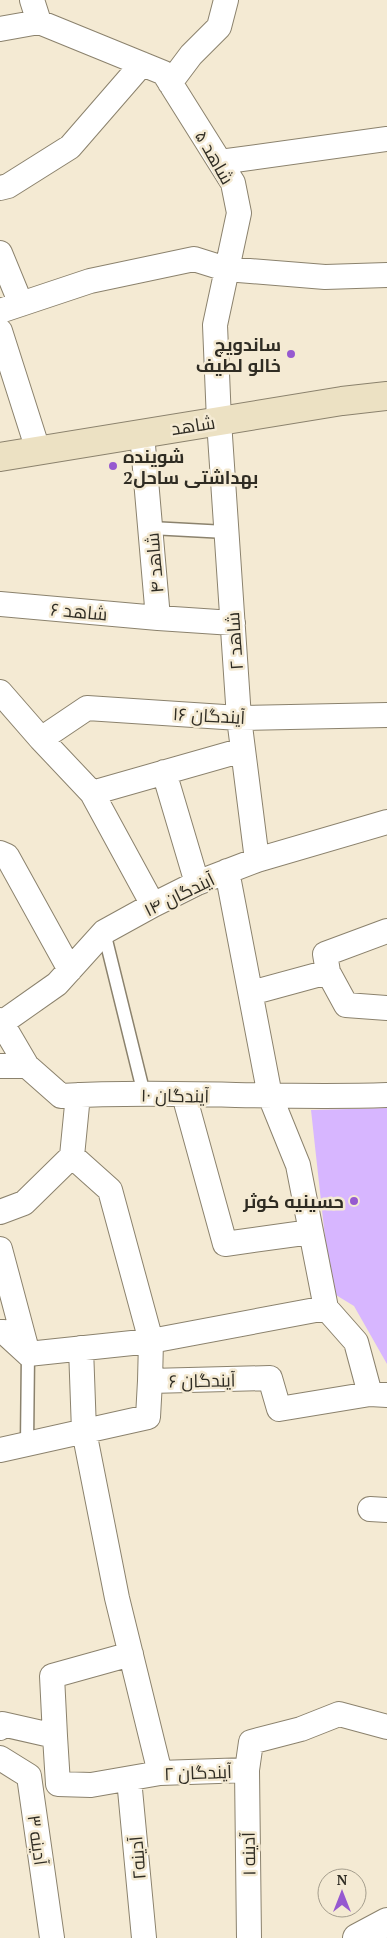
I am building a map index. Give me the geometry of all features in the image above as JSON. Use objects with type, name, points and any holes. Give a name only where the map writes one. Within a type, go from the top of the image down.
[{"type":"main road","name":"شاهد","points":[[0,456],[342,401],[387,396]]},
{"type":"street","points":[[170,83],[191,55],[219,27],[226,0]]},
{"type":"street","name":"شاهد ۵","points":[[0,29],[36,11],[164,73],[233,183],[238,213],[215,325],[219,421]]},
{"type":"street","points":[[0,188],[8,186],[70,147],[142,64]]},
{"type":"street","points":[[220,162],[387,139]]},
{"type":"street","points":[[0,253],[10,308],[90,280],[194,259],[226,269],[325,277],[387,275]]},
{"type":"street","points":[[0,331],[38,450]]},
{"type":"street","name":"شاهد ۲","points":[[219,421],[239,718],[258,860]]},
{"type":"street","name":"شاهد ۴","points":[[142,434],[158,618],[233,623]]},
{"type":"street","name":"شاهد ۶","points":[[0,604],[158,618]]},
{"type":"street","points":[[0,692],[92,793],[153,905]]},
{"type":"street","name":"آیندگان ۱۶","points":[[41,739],[87,708],[239,718],[387,715]]},
{"type":"street","points":[[92,793],[243,750]]},
{"type":"street","points":[[164,772],[197,883]]},
{"type":"street","name":"آیندگان ۱۴","points":[[1,1021],[57,984],[104,932],[153,905],[197,883],[258,860],[387,822]]},
{"type":"street","points":[[0,853],[7,856],[70,970]]},
{"type":"street","points":[[227,871],[270,1096],[298,1166],[326,1308],[356,1342],[378,1395]]},
{"type":"street","points":[[387,931],[324,954],[328,972],[346,1005],[387,1008]]},
{"type":"street","points":[[251,993],[328,972]]},
{"type":"street","name":"آیندگان ۱۰","points":[[1,1021],[27,1066],[61,1096],[144,1094],[387,1095]]},
{"type":"street","points":[[0,1066],[27,1066]]},
{"type":"street","points":[[0,1212],[24,1203],[72,1156],[78,1095]]},
{"type":"street","points":[[184,1095],[225,1244],[311,1232]]},
{"type":"street","points":[[72,1156],[110,1190],[151,1341],[150,1381]]},
{"type":"street","points":[[0,1248],[28,1354]]},
{"type":"street","points":[[0,1332],[4,1332],[28,1354],[151,1341],[326,1308]]},
{"type":"street","points":[[82,1348],[84,1431],[117,1598],[160,1773]]},
{"type":"street","name":"آیندگان ۶","points":[[0,1450],[148,1417],[150,1381],[270,1378],[279,1409],[378,1395]]},
{"type":"street","name":"آیندگان ۲","points":[[131,1654],[52,1676],[58,1784],[91,1785],[160,1773],[247,1770],[251,1742],[301,1729],[340,1714],[387,1726]]},
{"type":"street","points":[[0,1728],[2,1724],[55,1736]]},
{"type":"street","name":"آدینه ۳","points":[[0,1758],[29,1776],[52,1938]]},
{"type":"street","name":"آدینه ۱","points":[[247,1770],[249,1938]]},
{"type":"street","name":"آدینه۲","points":[[129,1779],[144,1938]]},
{"type":"street","points":[[358,1938],[387,1922]]},
{"type":"lane","points":[[150,528],[226,532]]},
{"type":"lane","points":[[104,932],[144,1094]]},
{"type":"lane","points":[[27,1444],[28,1354]]},
{"type":"building","name":"حسینیه کوثر","points":[[387,1108],[387,1364],[354,1306],[331,1292],[311,1110]]},
{"type":"place","name":"ساندویچ خالو لطیف","points":[[291,354]]},
{"type":"place","name":"شوینده بهداشتی ساحل2","points":[[113,466]]},
{"type":"place","name":"حسینیه کوثر","points":[[354,1201]]}]
